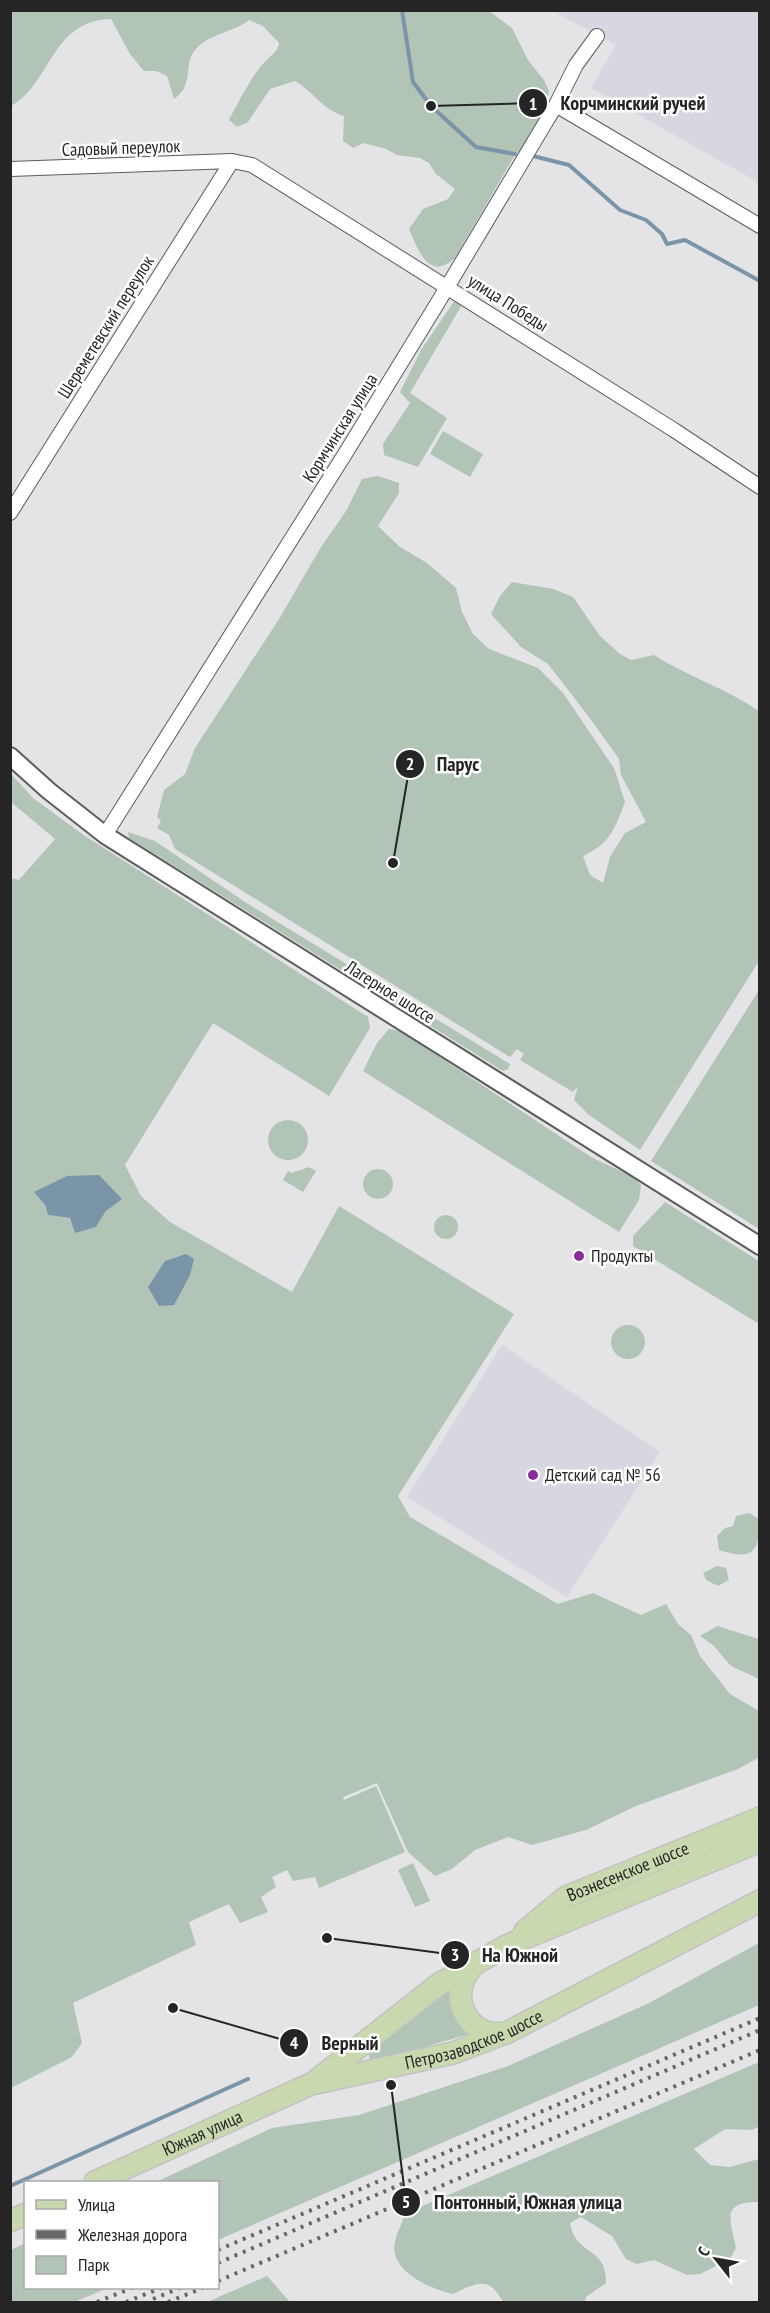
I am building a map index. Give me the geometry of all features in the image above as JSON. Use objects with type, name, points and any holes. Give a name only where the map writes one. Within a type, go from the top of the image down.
[{"type":"main road","name":"Вознесенское шоссе","points":[[508,1945],[566,1897],[759,1818]]},
{"type":"main road","points":[[313,2083],[440,1984],[508,1945],[759,1841]]},
{"type":"main road","name":"Петрозаводское шоссе","points":[[313,2083],[453,2053],[508,2032],[759,1900]]},
{"type":"main road","points":[[479,1962],[461,1983],[459,1992],[462,2010],[473,2025],[481,2030],[499,2034],[508,2032]]},
{"type":"main road","name":"Южная улица","points":[[96,2181],[313,2083]]},
{"type":"main road","points":[[10,2221],[24,2215]]},
{"type":"street","name":"Кормчинская улица","points":[[105,835],[447,286],[556,105],[576,65],[597,36]]},
{"type":"street","points":[[556,105],[759,226]]},
{"type":"street","name":"улица Победы","points":[[232,162],[252,165],[447,286],[759,487]]},
{"type":"street","name":"Садовый переулок","points":[[10,169],[232,162]]},
{"type":"street","name":"Шереметевский переулок","points":[[10,513],[232,162]]},
{"type":"street","name":"Лагерное шоссе","points":[[10,756],[49,791],[105,835],[759,1246]]},
{"type":"shaded area","points":[[553,11],[759,11],[759,183],[591,88],[616,45]]},
{"type":"shaded area","name":"Детский сад № 56","points":[[502,1345],[660,1452],[567,1597],[407,1497]]},
{"type":"green space","points":[[11,10],[489,11],[512,28],[528,60],[544,80],[549,91],[545,108],[533,134],[515,155],[455,258],[446,265],[438,267],[431,265],[421,254],[409,229],[423,209],[448,199],[455,189],[436,174],[429,163],[420,158],[397,155],[386,149],[364,143],[353,148],[343,141],[344,116],[330,110],[295,81],[270,89],[248,122],[237,127],[229,120],[253,77],[278,47],[279,43],[263,26],[249,20],[199,46],[190,59],[185,86],[174,99],[167,76],[156,71],[144,71],[130,54],[111,19],[91,22],[75,30],[63,41],[25,96],[11,106]]},
{"type":"green space","points":[[455,300],[463,303],[410,393],[447,418],[418,467],[384,455],[383,444],[410,403],[400,392],[421,350]]},
{"type":"green space","points":[[443,431],[483,454],[470,477],[430,454]]},
{"type":"green space","points":[[378,476],[399,483],[399,493],[378,526],[400,547],[427,563],[456,588],[462,612],[473,634],[489,649],[538,668],[563,693],[614,768],[625,802],[606,840],[583,856],[590,875],[603,883],[610,857],[625,833],[646,822],[621,775],[619,759],[589,717],[548,664],[521,647],[491,614],[500,596],[512,582],[553,589],[573,597],[600,636],[620,654],[631,660],[654,655],[759,711],[759,961],[640,1150],[589,1115],[574,1100],[578,1086],[573,1092],[520,1060],[524,1054],[517,1049],[510,1057],[175,849],[169,835],[157,828],[161,821],[157,817],[164,790],[185,774],[195,748],[279,619],[321,547],[346,511],[362,479]]},
{"type":"green space","points":[[11,774],[33,798],[85,836],[368,1017],[370,1028],[329,1096],[213,1023],[125,1165],[141,1196],[170,1222],[292,1292],[339,1206],[514,1314],[398,1496],[410,1517],[558,1604],[593,1593],[641,1615],[666,1604],[678,1624],[691,1635],[700,1656],[730,1694],[759,1711],[760,1757],[738,1769],[636,1806],[586,1830],[532,1845],[508,1837],[475,1850],[452,1869],[435,1876],[408,1852],[377,1783],[343,1797],[344,1800],[376,1786],[405,1852],[319,1888],[315,1877],[293,1881],[287,1870],[272,1877],[276,1887],[261,1897],[268,1912],[240,1923],[229,1904],[189,1922],[196,1945],[73,2003],[82,2043],[72,2057],[11,2088],[10,878],[19,880],[55,839],[11,802]],"holes":[[[34,1192],[106,1211],[96,1227],[75,1232],[70,1218],[48,1215],[45,1205]]]},
{"type":"green space","points":[[128,832],[155,841],[245,902],[510,1064],[508,1069],[503,1071],[129,838]]},
{"type":"green space","points":[[759,990],[759,1229],[651,1161]]},
{"type":"green space","points":[[389,1029],[400,1031],[591,1157],[633,1177],[641,1185],[639,1200],[619,1232],[363,1071],[377,1043]]},
{"type":"green space","points":[[288,1120],[302,1126],[308,1140],[302,1154],[288,1160],[274,1154],[268,1140],[274,1126]]},
{"type":"green space","points":[[309,1167],[316,1171],[303,1192],[283,1180],[288,1171],[292,1173]]},
{"type":"green space","points":[[378,1169],[389,1173],[393,1184],[389,1195],[378,1199],[367,1195],[363,1184],[367,1173]]},
{"type":"green space","points":[[665,1202],[759,1261],[759,1324],[633,1246],[633,1236]]},
{"type":"green space","points":[[446,1215],[455,1218],[458,1227],[455,1236],[446,1239],[437,1236],[434,1227],[437,1218]]},
{"type":"green space","points":[[628,1325],[640,1330],[645,1342],[640,1354],[628,1359],[616,1354],[611,1342],[616,1330]]},
{"type":"green space","points":[[749,1513],[759,1519],[758,1539],[752,1551],[740,1554],[719,1550],[717,1536],[725,1528],[733,1526],[736,1516]]},
{"type":"green space","points":[[717,1566],[726,1568],[729,1580],[718,1586],[706,1580],[703,1573]]},
{"type":"green space","points":[[717,1626],[759,1639],[759,1679],[731,1666],[713,1645],[700,1636]]},
{"type":"green space","points":[[413,1863],[430,1901],[415,1907],[398,1870]]},
{"type":"green space","points":[[759,1943],[759,2005],[219,2240],[219,2181],[158,2181],[272,2128],[359,2115],[508,2066],[647,2004]]},
{"type":"green space","points":[[451,1987],[473,2033],[375,2061],[369,2058],[368,2052]]},
{"type":"green space","points":[[759,2062],[759,2127],[751,2130],[725,2129],[694,2149],[710,2165],[730,2167],[759,2159],[759,2202],[738,2205],[733,2209],[731,2221],[736,2248],[730,2259],[700,2274],[687,2275],[654,2260],[637,2264],[626,2259],[612,2236],[581,2217],[570,2223],[573,2234],[602,2263],[606,2283],[586,2297],[585,2302],[503,2302],[493,2288],[481,2284],[453,2294],[433,2288],[413,2277],[398,2261],[395,2241],[404,2214]]},
{"type":"green space","points":[[24,2244],[24,2289],[106,2289],[74,2302],[11,2302],[11,2250]]},
{"type":"green space","points":[[267,2276],[290,2302],[207,2302]]},
{"type":"water","points":[[99,1175],[122,1199],[106,1211],[96,1227],[75,1233],[70,1218],[48,1215],[45,1205],[34,1192],[67,1176]]},
{"type":"water","points":[[186,1254],[194,1259],[190,1275],[174,1305],[159,1306],[148,1287],[165,1261]]},
{"type":"waterway","points":[[402,10],[413,82],[431,106],[476,147],[515,154]]},
{"type":"waterway","points":[[533,156],[569,165],[620,210],[646,220],[662,234],[667,244],[685,240],[760,281]]},
{"type":"waterway","points":[[10,2186],[248,2079]]},
{"type":"railway","points":[[219,2250],[760,2018]]},
{"type":"railway","points":[[219,2263],[760,2030]]},
{"type":"railway","points":[[219,2281],[760,2050]]},
{"type":"railway","points":[[97,2302],[130,2289]]},
{"type":"railway","points":[[126,2302],[158,2289]]},
{"type":"railway","points":[[153,2299],[178,2289]]},
{"type":"railway","points":[[168,2302],[200,2289]]},
{"type":"place","name":"Корчминский ручей","points":[[431,106]]},
{"type":"place","name":"Парус","points":[[393,863]]},
{"type":"place","name":"Продукты","points":[[579,1256]]},
{"type":"place","name":"Детский сад № 56","points":[[533,1475]]},
{"type":"place","name":"На Южной","points":[[327,1938]]},
{"type":"place","name":"Верный","points":[[173,2008]]},
{"type":"place","name":"Понтонный, Южная улица","points":[[391,2085]]}]
